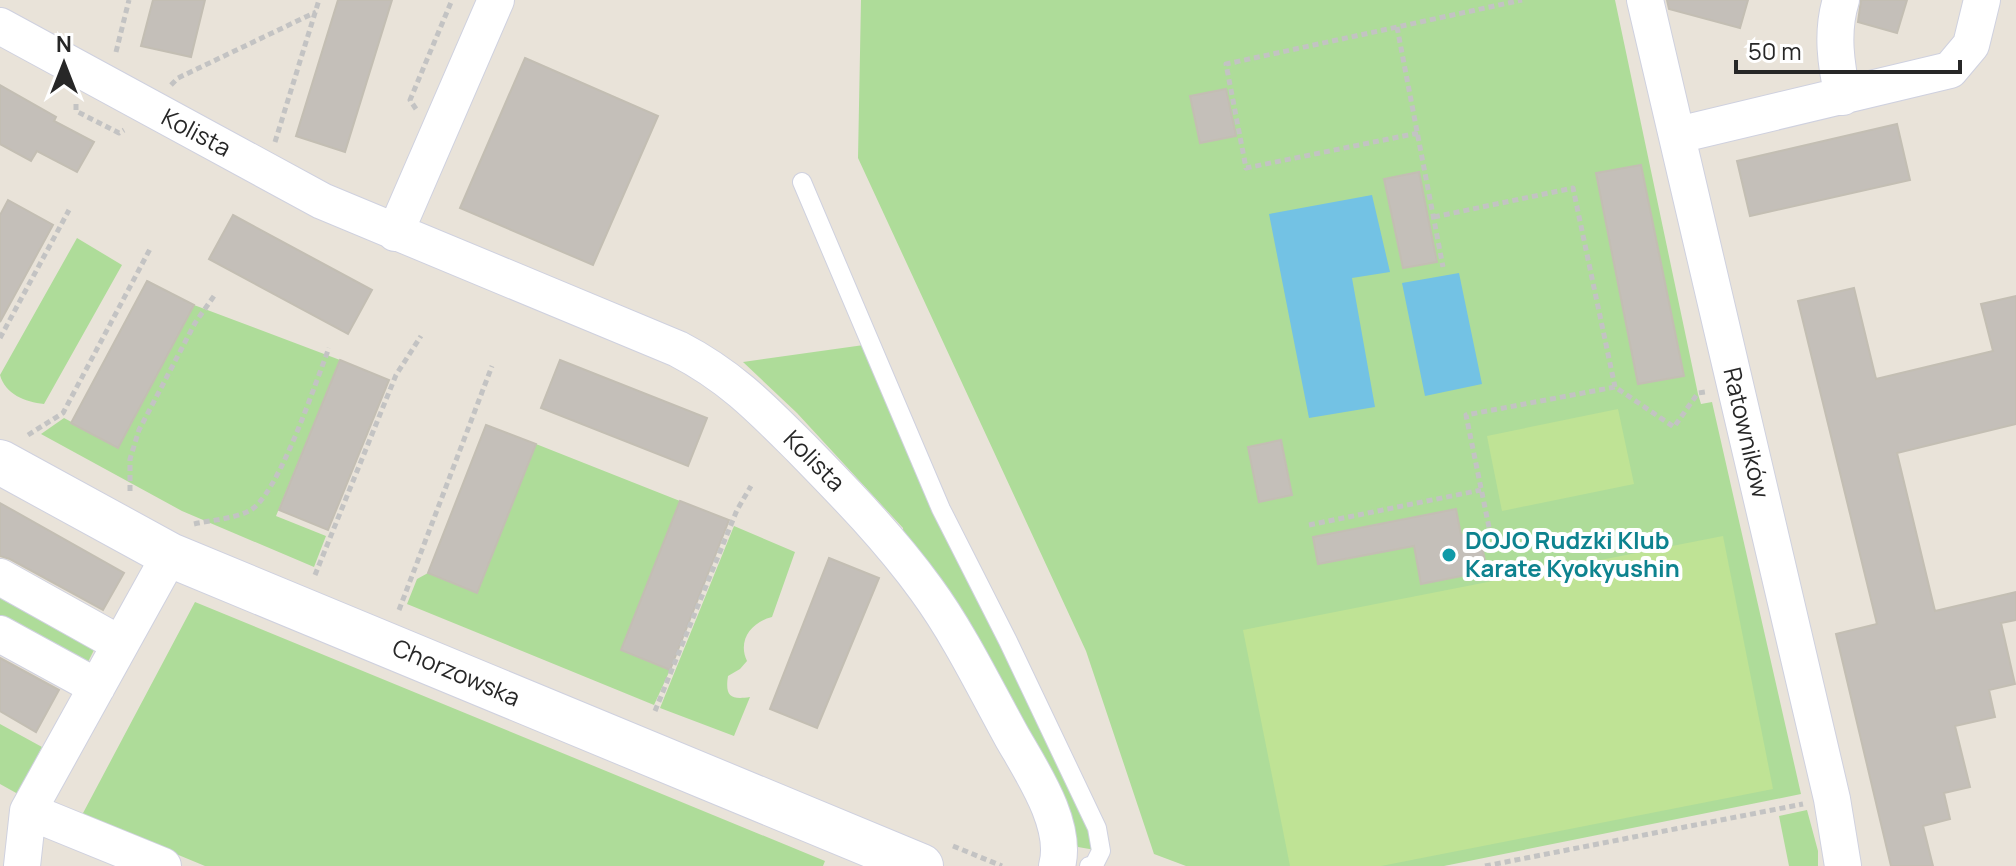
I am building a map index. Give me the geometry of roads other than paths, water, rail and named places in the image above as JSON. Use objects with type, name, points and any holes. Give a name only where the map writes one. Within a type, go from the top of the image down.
[{"type":"street","points":[[395,233],[496,0]]},
{"type":"street","name":"Ratowników","points":[[1645,0],[1832,799],[1843,866]]},
{"type":"street","points":[[1841,0],[1835,19],[1836,67],[1843,97]]},
{"type":"street","points":[[1678,135],[1950,70],[1971,45],[1982,0]]},
{"type":"street","name":"Kolista","points":[[0,26],[322,201],[678,349],[743,389],[844,492],[895,548],[928,592],[1036,779],[1055,824],[1061,851],[1077,866]]},
{"type":"street","name":"Chorzowska","points":[[14,442],[187,531],[921,866]]},
{"type":"street","points":[[22,866],[28,811],[120,644],[187,531]]},
{"type":"street","points":[[0,577],[120,644]]},
{"type":"street","points":[[0,634],[97,687]]},
{"type":"street","points":[[28,811],[163,866]]},
{"type":"lane","points":[[802,182],[941,509],[1097,828],[1101,851],[1077,866]]},
{"type":"water","points":[[1372,195],[1390,272],[1352,278],[1375,407],[1309,418],[1269,214]]},
{"type":"water","points":[[1459,273],[1482,384],[1425,396],[1402,283]]},
{"type":"place","name":"DOJO Rudzki Klub Karate Kyokyushin","points":[[1449,555]]}]
